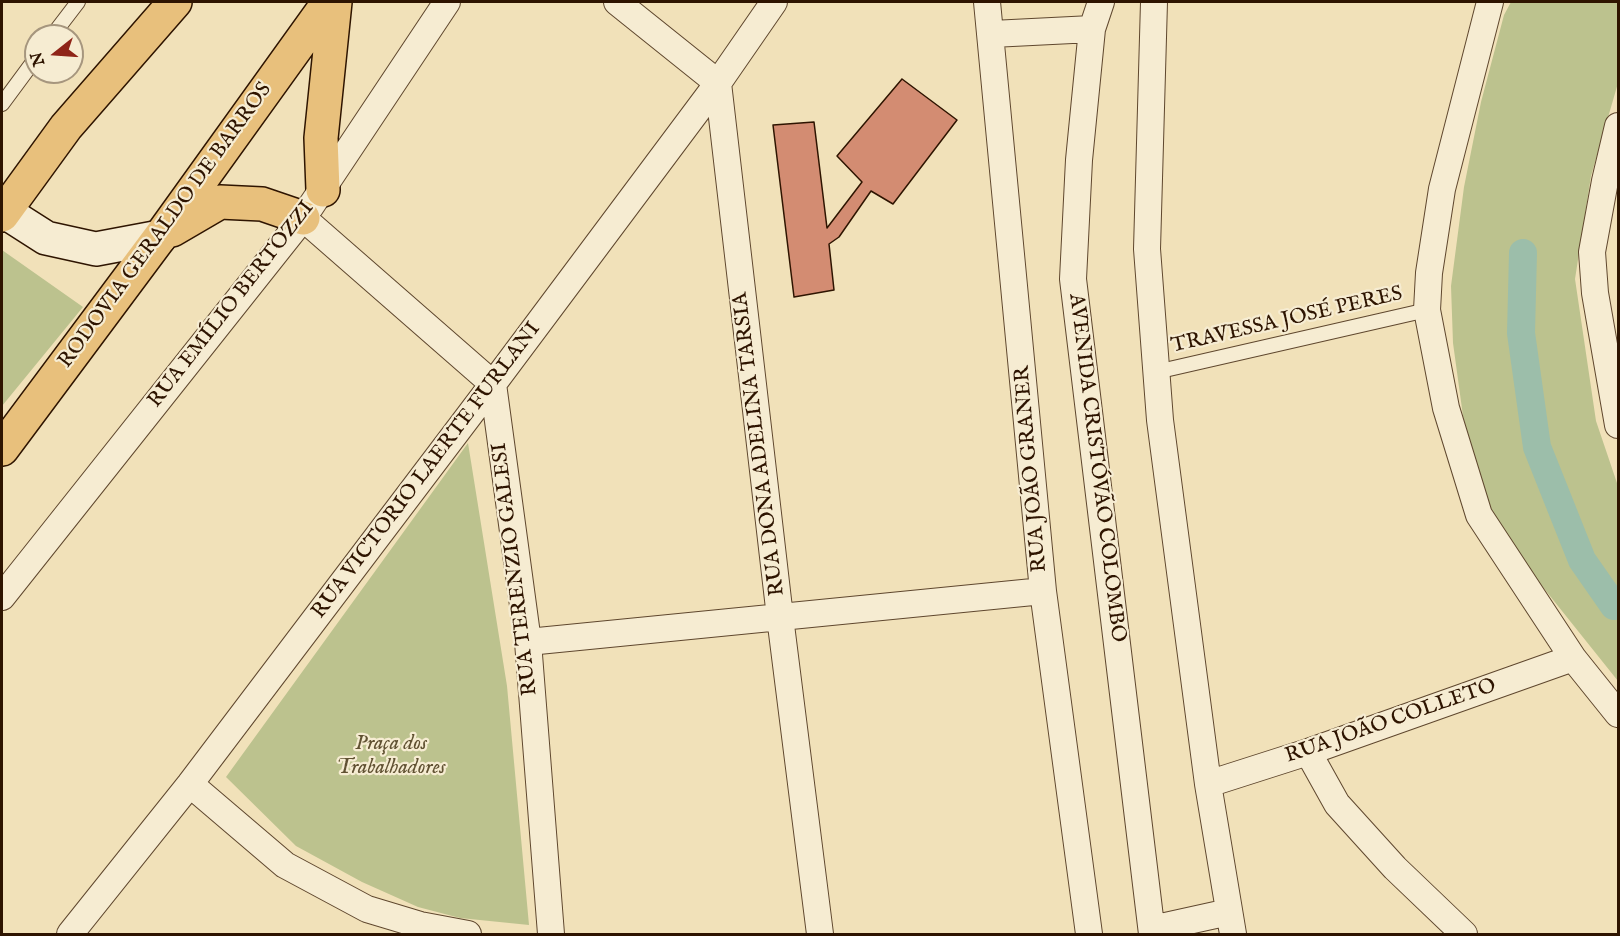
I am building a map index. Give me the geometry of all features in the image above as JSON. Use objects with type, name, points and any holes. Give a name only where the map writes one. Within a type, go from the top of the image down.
[{"type":"highway","points":[[2,212],[66,127],[175,2]]},
{"type":"highway","name":"RODOVIA GERALDO DE BARROS","points":[[2,449],[160,237],[329,2]]},
{"type":"highway","points":[[323,190],[321,138],[335,2]]},
{"type":"highway","points":[[160,237],[220,202],[262,204],[303,218]]},
{"type":"main road","points":[[2,212],[46,238],[96,249],[160,237]]},
{"type":"street","name":"RUA EMÍLIO BERTOZZI","points":[[2,597],[303,218],[447,2]]},
{"type":"street","points":[[616,2],[718,83]]},
{"type":"street","name":"RUA VICTORIO LAERTE FURLANI","points":[[70,934],[190,784],[493,384],[718,83],[774,2]]},
{"type":"street","name":"RUA JOÃO GRANER","points":[[987,2],[992,34],[1043,591],[1089,934]]},
{"type":"street","name":"AVENIDA CRISTÓVÃO COLOMBO","points":[[1101,2],[1092,29],[1079,160],[1073,279],[1152,932]]},
{"type":"street","points":[[1152,932],[1231,923],[1208,784],[1156,372],[1147,249],[1154,2]]},
{"type":"street","points":[[1490,2],[1442,189],[1429,273],[1426,310],[1446,408],[1479,515],[1574,658],[1618,714]]},
{"type":"street","points":[[992,34],[1092,29]]},
{"type":"street","name":"RUA DONA ADELINA TARSIA","points":[[718,83],[780,617],[820,934]]},
{"type":"street","points":[[1618,126],[1592,252],[1595,293],[1618,425]]},
{"type":"street","points":[[303,218],[493,384]]},
{"type":"street","name":"RUA TERENZIO GALESI","points":[[493,384],[528,642],[551,934]]},
{"type":"street","points":[[528,642],[1043,591]]},
{"type":"street","name":"RUA JOÃO COLLETO","points":[[1208,784],[1308,752],[1574,658]]},
{"type":"street","points":[[1308,752],[1336,804],[1395,868],[1464,934]]},
{"type":"street","points":[[190,784],[285,865],[367,909],[420,925],[468,934]]},
{"type":"lane","points":[[61,24],[78,2]]},
{"type":"lane","points":[[2,104],[24,74]]},
{"type":"lane","name":"TRAVESSA JOSÉ PERES","points":[[1156,372],[1426,310]]},
{"type":"green space","points":[[1511,2],[1618,2],[1618,83],[1591,176],[1575,279],[1596,421],[1618,486],[1618,681],[1538,581],[1486,502],[1463,416],[1453,343],[1451,286],[1464,187],[1481,102],[1504,15]]},
{"type":"green space","points":[[2,250],[83,307],[2,406]]},
{"type":"green space","name":"Praça dos Trabalhadores","points":[[468,443],[507,686],[529,925],[460,918],[418,907],[362,882],[296,846],[226,777]]},
{"type":"building","points":[[902,79],[957,120],[893,204],[871,191],[839,237],[829,244],[834,290],[794,297],[773,125],[814,122],[827,228],[862,182],[837,156]]},
{"type":"waterway","points":[[1523,253],[1521,333],[1537,447],[1582,560],[1614,606]]}]
